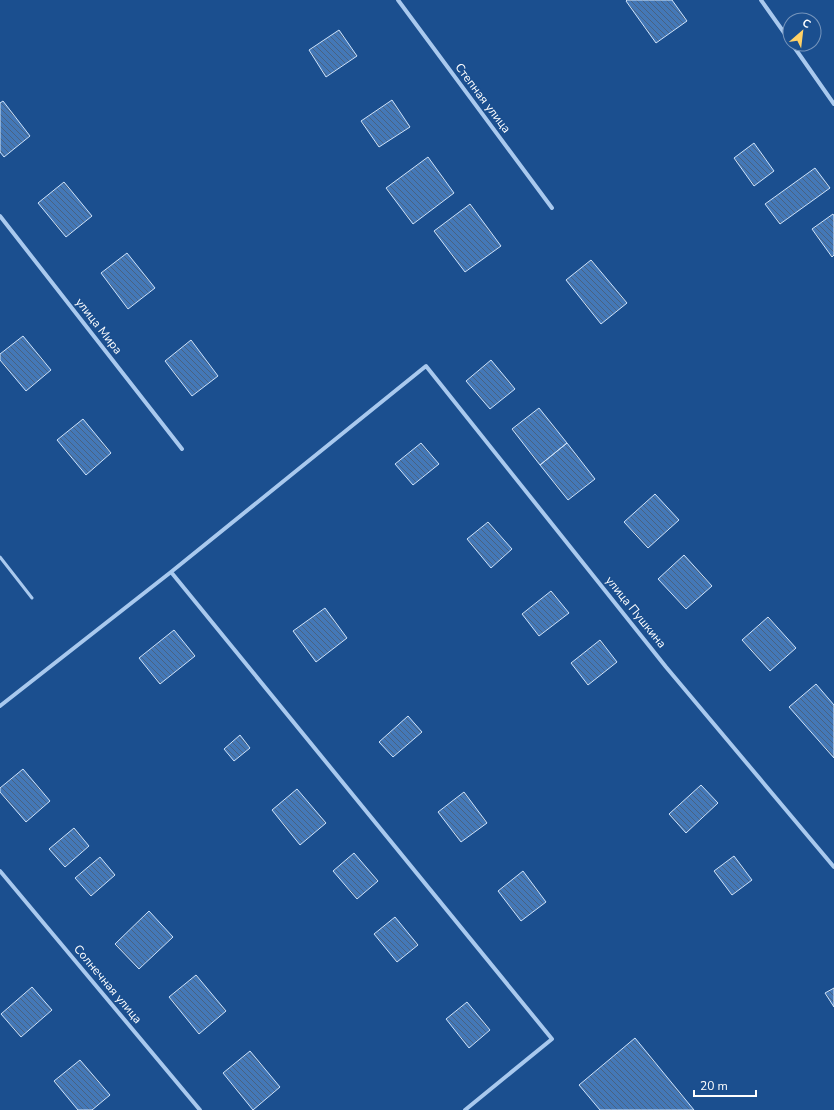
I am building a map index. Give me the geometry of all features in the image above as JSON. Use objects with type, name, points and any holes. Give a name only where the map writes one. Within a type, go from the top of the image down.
[{"type":"street","name":"Степная улица","points":[[398,0],[552,208]]},
{"type":"street","points":[[761,0],[782,30]]},
{"type":"street","points":[[798,52],[834,104]]},
{"type":"street","name":"улица Мира","points":[[0,216],[182,449]]},
{"type":"street","name":"улица Пушкина","points":[[171,572],[426,366],[666,666],[834,867]]},
{"type":"street","points":[[0,706],[171,572],[552,1039],[465,1110]]},
{"type":"street","name":"Солнечная улица","points":[[0,871],[200,1110]]},
{"type":"lane","points":[[0,558],[32,598]]},
{"type":"building","points":[[672,0],[687,21],[656,43],[626,1]]},
{"type":"building","points":[[339,30],[357,56],[326,77],[309,50]]},
{"type":"building","points":[[392,100],[410,127],[379,147],[361,121]]},
{"type":"building","points":[[3,101],[30,136],[4,157],[0,152],[0,103]]},
{"type":"building","points":[[754,143],[774,171],[754,186],[734,158]]},
{"type":"building","points":[[428,157],[454,193],[413,224],[386,188]]},
{"type":"building","points":[[815,168],[830,188],[780,224],[765,204]]},
{"type":"building","points":[[64,182],[92,216],[66,237],[38,203]]},
{"type":"building","points":[[470,204],[501,246],[465,272],[434,231]]},
{"type":"building","points":[[833,214],[834,255],[832,257],[812,229]]},
{"type":"building","points":[[127,253],[155,288],[128,309],[101,273]]},
{"type":"building","points":[[591,260],[627,303],[601,324],[566,280]]},
{"type":"building","points":[[23,336],[51,370],[26,391],[0,360],[0,354]]},
{"type":"building","points":[[191,340],[218,376],[192,396],[165,361]]},
{"type":"building","points":[[491,360],[515,389],[490,409],[466,381]]},
{"type":"building","points":[[539,408],[567,443],[540,465],[512,429]]},
{"type":"building","points":[[83,419],[111,453],[86,475],[57,440]]},
{"type":"building","points":[[421,443],[439,464],[413,485],[395,464]]},
{"type":"building","points":[[567,443],[595,479],[568,500],[540,465]]},
{"type":"building","points":[[655,494],[679,520],[648,548],[624,522]]},
{"type":"building","points":[[488,522],[512,549],[491,568],[467,539]]},
{"type":"building","points":[[684,555],[712,586],[686,609],[658,579]]},
{"type":"building","points":[[551,591],[569,613],[539,636],[522,614]]},
{"type":"building","points":[[325,608],[347,638],[316,662],[293,631]]},
{"type":"building","points":[[768,617],[796,648],[770,671],[742,640]]},
{"type":"building","points":[[174,630],[195,656],[160,684],[139,658]]},
{"type":"building","points":[[600,640],[617,662],[588,685],[571,663]]},
{"type":"building","points":[[816,684],[834,705],[834,758],[789,707]]},
{"type":"building","points":[[408,716],[422,732],[393,757],[379,742]]},
{"type":"building","points":[[240,735],[250,748],[234,761],[224,749]]},
{"type":"building","points":[[23,769],[50,801],[26,822],[0,792],[0,788]]},
{"type":"building","points":[[701,785],[718,803],[686,833],[669,814]]},
{"type":"building","points":[[297,789],[326,823],[300,845],[272,810]]},
{"type":"building","points":[[464,792],[487,823],[461,842],[438,812]]},
{"type":"building","points":[[74,828],[89,846],[65,867],[49,849]]},
{"type":"building","points":[[354,853],[378,881],[357,899],[333,871]]},
{"type":"building","points":[[734,856],[752,880],[732,895],[714,871]]},
{"type":"building","points":[[100,857],[115,875],[91,896],[75,878]]},
{"type":"building","points":[[523,871],[546,902],[521,921],[498,891]]},
{"type":"building","points":[[149,911],[173,937],[139,969],[115,944]]},
{"type":"building","points":[[395,917],[418,945],[397,962],[374,934]]},
{"type":"building","points":[[196,975],[226,1011],[199,1034],[169,997]]},
{"type":"building","points":[[32,987],[52,1010],[21,1037],[1,1014]]},
{"type":"building","points":[[834,988],[834,1007],[825,993]]},
{"type":"building","points":[[467,1002],[490,1030],[469,1048],[446,1019]]},
{"type":"building","points":[[635,1038],[694,1110],[600,1110],[579,1085]]},
{"type":"building","points":[[250,1051],[280,1087],[253,1110],[223,1073]]},
{"type":"building","points":[[80,1060],[110,1095],[92,1110],[78,1110],[54,1081]]}]
